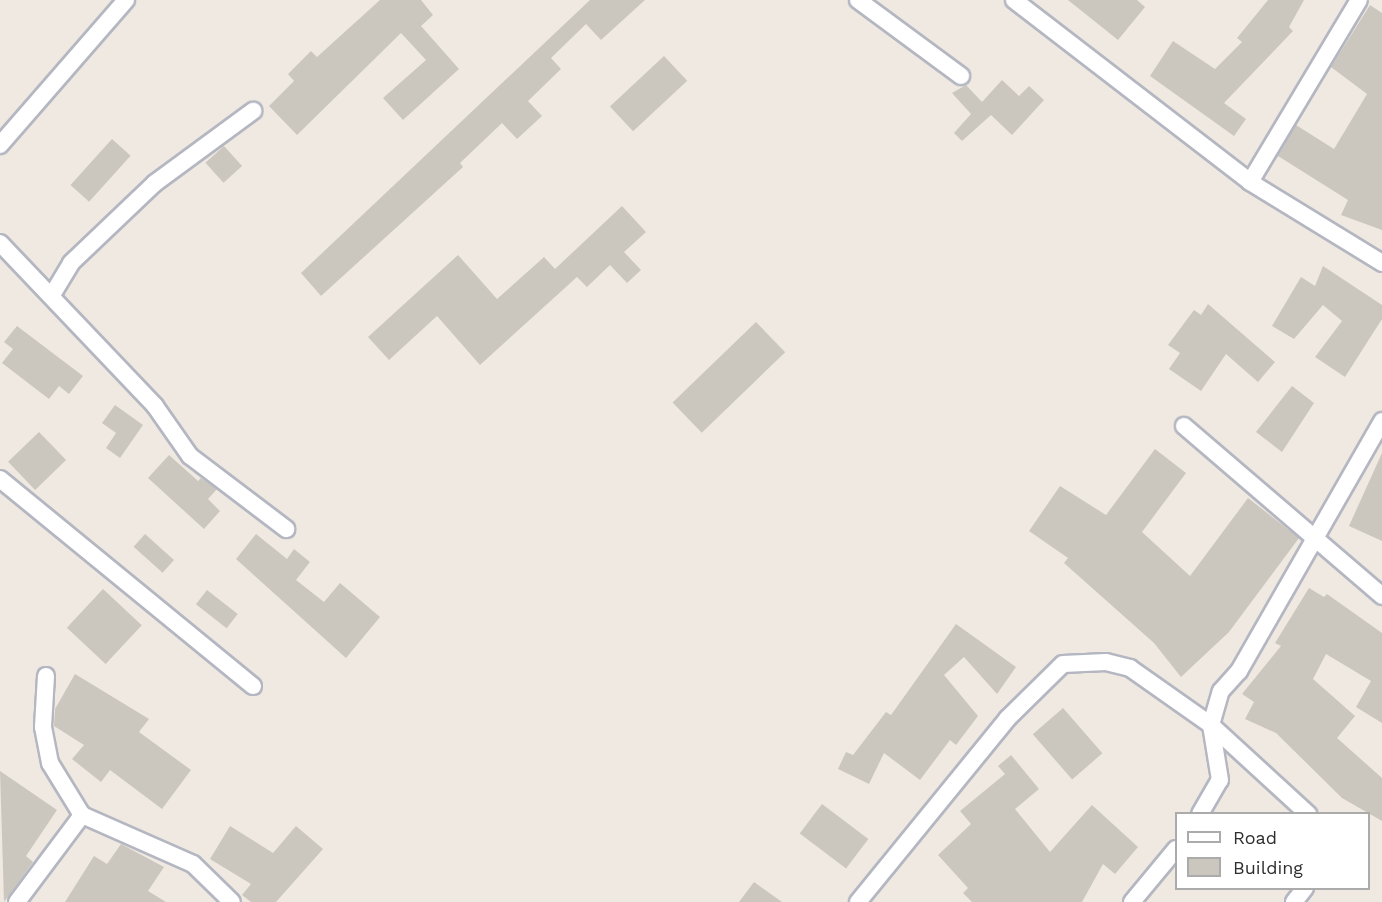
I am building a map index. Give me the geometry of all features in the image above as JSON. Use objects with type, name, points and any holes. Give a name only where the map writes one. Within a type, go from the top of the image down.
[{"type":"street","points":[[0,145],[126,0]]},
{"type":"street","points":[[858,0],[961,76]]},
{"type":"street","points":[[1014,0],[1250,182],[1382,263]]},
{"type":"street","points":[[1250,182],[1359,0]]},
{"type":"street","points":[[52,295],[71,263],[154,183],[253,111]]},
{"type":"street","points":[[0,243],[156,406],[190,456],[286,529]]},
{"type":"street","points":[[1201,812],[1220,780],[1211,725],[1221,691],[1314,543],[1382,420]]},
{"type":"street","points":[[1184,426],[1314,543],[1382,596]]},
{"type":"street","points":[[0,479],[253,686]]},
{"type":"street","points":[[858,902],[1007,719],[1063,664],[1106,662],[1130,668],[1211,725],[1307,812]]},
{"type":"street","points":[[46,676],[43,727],[50,763],[82,815],[194,864],[232,902]]},
{"type":"street","points":[[17,902],[82,815]]},
{"type":"street","points":[[1132,902],[1175,850]]},
{"type":"street","points":[[1294,902],[1303,890]]},
{"type":"building","points":[[380,0],[421,0],[433,15],[421,26],[459,69],[403,120],[383,98],[426,60],[401,33],[297,135],[269,106],[294,81],[288,74],[311,51],[317,57]]},
{"type":"building","points":[[590,0],[645,0],[601,40],[586,24],[551,58],[561,69],[528,101],[542,116],[517,139],[502,123],[460,163],[463,167],[321,296],[301,273]]},
{"type":"building","points":[[1068,0],[1137,0],[1145,7],[1118,40]]},
{"type":"building","points":[[1268,0],[1304,0],[1289,27],[1293,31],[1224,103],[1246,119],[1234,136],[1150,76],[1173,41],[1215,69],[1242,42],[1237,38]]},
{"type":"building","points":[[1370,5],[1382,13],[1382,230],[1341,215],[1348,200],[1278,156],[1296,125],[1334,149],[1367,94],[1331,67]]},
{"type":"building","points":[[664,56],[687,81],[633,131],[610,106]]},
{"type":"building","points":[[1002,80],[1019,96],[1029,86],[1044,100],[1012,135],[991,115],[962,141],[954,133],[971,114],[952,93],[966,85],[982,102]]},
{"type":"building","points":[[112,139],[131,156],[89,202],[71,185]]},
{"type":"building","points":[[224,146],[242,166],[223,183],[205,163]]},
{"type":"building","points":[[622,206],[646,232],[624,252],[641,270],[627,283],[610,265],[587,287],[577,277],[480,365],[437,316],[389,360],[368,337],[458,255],[497,299],[544,257],[555,269]]},
{"type":"building","points":[[1323,266],[1382,305],[1382,319],[1345,377],[1315,357],[1342,321],[1323,305],[1294,339],[1272,326],[1301,277],[1315,286]]},
{"type":"building","points":[[1208,304],[1275,362],[1258,382],[1226,354],[1201,391],[1169,369],[1180,353],[1168,345],[1194,310],[1201,315]]},
{"type":"building","points":[[756,322],[785,352],[702,433],[673,403]]},
{"type":"building","points":[[17,326],[83,376],[69,394],[59,386],[49,399],[2,363],[13,349],[4,342]]},
{"type":"building","points":[[1292,386],[1314,403],[1282,452],[1256,432]]},
{"type":"building","points":[[115,405],[143,425],[120,458],[106,448],[116,433],[102,423]]},
{"type":"building","points":[[39,432],[66,460],[35,490],[8,462]]},
{"type":"building","points":[[1155,449],[1186,473],[1142,532],[1190,576],[1248,498],[1299,538],[1229,632],[1181,677],[1154,643],[1064,563],[1068,558],[1029,531],[1060,486],[1106,515]]},
{"type":"building","points":[[1382,453],[1382,541],[1349,526]]},
{"type":"building","points":[[169,455],[198,481],[201,478],[217,489],[208,499],[220,511],[204,529],[148,478]]},
{"type":"building","points":[[145,534],[174,560],[163,573],[134,547]]},
{"type":"building","points":[[256,534],[287,559],[294,549],[310,562],[296,580],[324,602],[340,583],[380,617],[346,658],[236,559]]},
{"type":"building","points":[[1309,588],[1324,597],[1327,594],[1382,633],[1382,723],[1356,707],[1371,681],[1326,654],[1313,679],[1355,716],[1337,738],[1382,778],[1382,821],[1370,812],[1342,798],[1276,733],[1245,719],[1254,702],[1242,694],[1281,646],[1275,643]]},
{"type":"building","points":[[103,589],[142,625],[106,664],[67,628]]},
{"type":"building","points":[[207,590],[238,614],[227,628],[196,604]]},
{"type":"building","points":[[956,624],[1016,667],[997,694],[964,657],[944,675],[978,716],[956,745],[950,740],[920,780],[884,753],[869,784],[838,769],[846,752],[853,755],[886,712],[891,715]]},
{"type":"building","points":[[75,674],[149,719],[139,732],[191,770],[162,809],[110,770],[101,782],[72,759],[84,745],[54,726],[55,709]]},
{"type":"building","points":[[1063,708],[1102,753],[1072,780],[1033,734]]},
{"type":"building","points":[[1011,755],[1039,789],[1015,809],[1050,852],[1092,805],[1138,847],[1115,874],[1103,864],[1082,902],[972,902],[963,893],[968,888],[938,855],[971,824],[960,811],[1005,774],[998,766]]},
{"type":"building","points":[[0,771],[57,810],[26,856],[33,862],[4,902]]},
{"type":"building","points":[[822,804],[868,839],[846,868],[800,834]]},
{"type":"building","points":[[230,826],[273,853],[296,826],[323,849],[276,902],[251,902],[242,895],[251,884],[210,859]]},
{"type":"building","points":[[121,844],[164,867],[148,891],[166,902],[65,902],[94,856],[107,864]]},
{"type":"building","points":[[754,882],[782,902],[739,902]]}]
